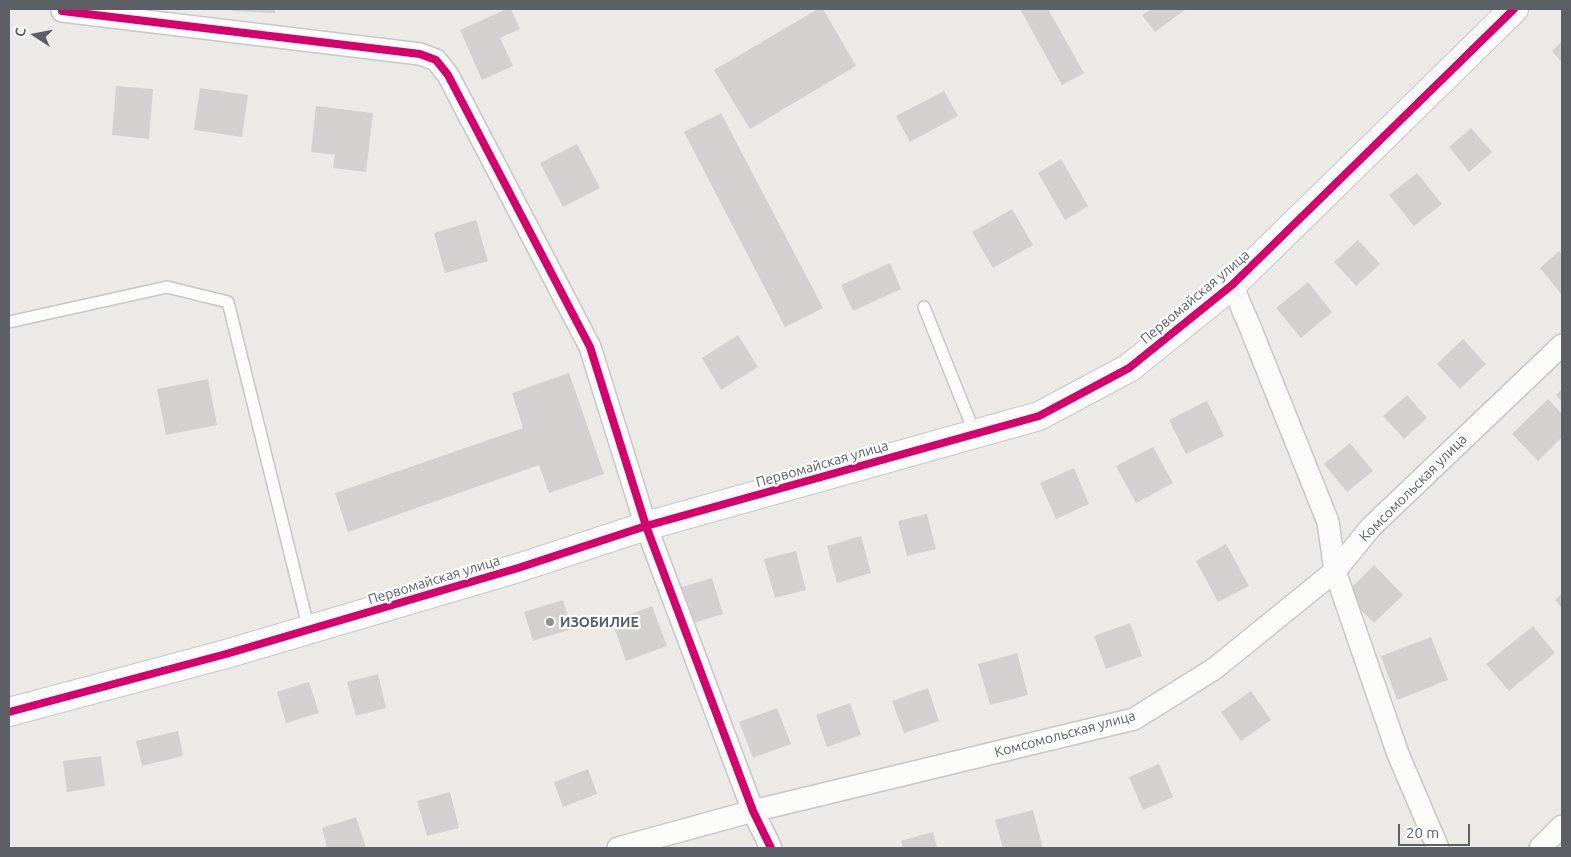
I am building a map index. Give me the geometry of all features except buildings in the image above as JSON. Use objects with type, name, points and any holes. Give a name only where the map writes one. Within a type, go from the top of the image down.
[{"type":"street","name":"Первомайская улица","points":[[9,712],[226,654],[518,568],[646,526],[1039,416],[1129,368],[1232,285],[1514,9]]},
{"type":"street","points":[[62,11],[420,54],[436,60],[448,75],[590,347],[646,526],[753,811],[772,848]]},
{"type":"street","points":[[1232,285],[1328,522],[1335,571],[1398,754],[1438,848]]},
{"type":"street","name":"Комсомольская улица","points":[[618,848],[753,811],[1134,719],[1214,669],[1335,571],[1371,526],[1562,345]]},
{"type":"street","points":[[1540,848],[1562,826]]},
{"type":"lane","points":[[9,322],[167,287],[228,302],[309,630]]},
{"type":"lane","points":[[924,307],[975,434]]},
{"type":"cycle path","points":[[9,712],[226,654],[518,568],[646,526],[1039,416],[1129,368],[1232,285],[1514,9]]},
{"type":"cycle path","points":[[62,11],[420,54],[436,60],[448,75],[590,347],[646,526],[753,811],[771,848]]},
{"type":"place","name":"ИЗОБИЛИЕ","points":[[550,622]]}]
